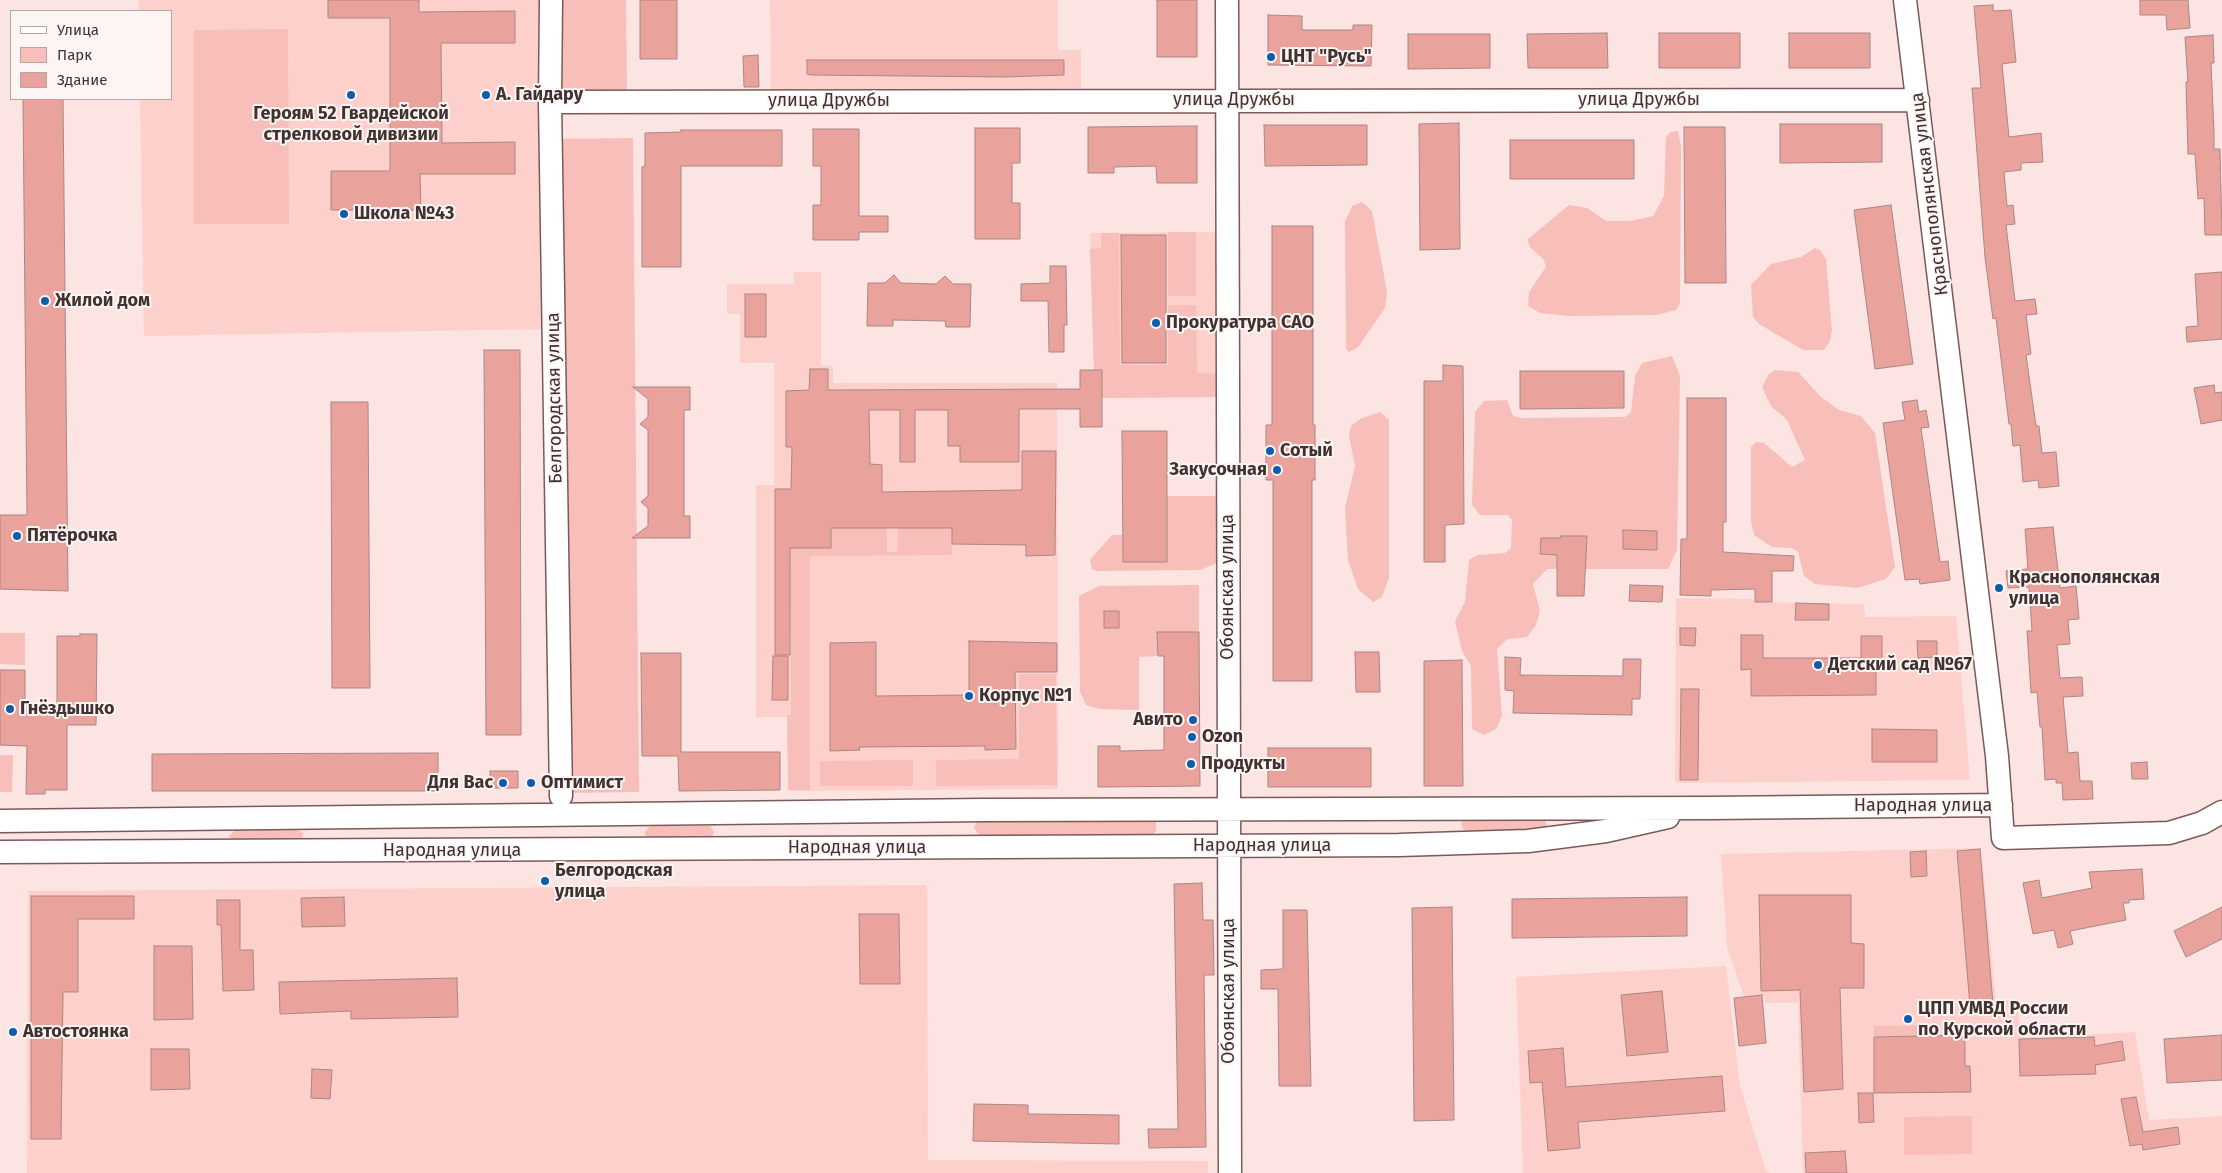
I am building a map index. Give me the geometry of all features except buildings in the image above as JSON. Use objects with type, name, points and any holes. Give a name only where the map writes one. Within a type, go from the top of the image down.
[{"type":"street","name":"Белгородская улица","points":[[551,0],[550,102],[561,796]]},
{"type":"street","name":"Обоянская улица","points":[[1227,0],[1230,1173]]},
{"type":"street","name":"Краснополянская улица","points":[[1905,0],[2001,805]]},
{"type":"street","name":"улица Дружбы","points":[[550,102],[1918,100]]},
{"type":"street","name":"Народная улица","points":[[0,821],[1228,808],[1710,808],[2001,805],[2003,838],[2169,833],[2202,824],[2222,812]]},
{"type":"street","name":"Народная улица","points":[[0,852],[1390,845],[1528,841],[1606,831],[1710,808]]},
{"type":"shaded area","name":"Школа №43","points":[[138,0],[542,0],[547,329],[144,336],[140,100],[172,100],[172,10],[139,10]]},
{"type":"shaded area","points":[[770,0],[1058,0],[1058,50],[1081,50],[1081,88],[771,90]]},
{"type":"shaded area","points":[[1218,232],[1218,397],[1102,398],[1102,370],[1094,370],[1090,233]]},
{"type":"shaded area","points":[[794,272],[821,272],[821,365],[833,366],[833,383],[1057,383],[1058,789],[790,791],[789,717],[756,717],[756,485],[774,485],[774,363],[740,363],[740,314],[727,314],[727,284],[794,284]]},
{"type":"shaded area","name":"Детский сад №67","points":[[1676,598],[1754,599],[1754,602],[1864,604],[1865,617],[1956,616],[1970,780],[1675,783]]},
{"type":"shaded area","name":"ЦПП УМВД России по Курской области","points":[[1981,848],[1996,1000],[2018,1000],[2020,1038],[2135,1032],[2149,1120],[2222,1116],[2222,1173],[1803,1173],[1798,1003],[1765,1003],[1764,995],[1744,996],[1727,948],[1721,854]]},
{"type":"shaded area","points":[[927,885],[928,1160],[1208,1161],[1208,1173],[27,1173],[28,891]]},
{"type":"shaded area","points":[[1726,966],[1740,1086],[1766,1171],[1771,1173],[1523,1173],[1516,977]]},
{"type":"green space","points":[[545,0],[626,0],[627,96],[546,97]]},
{"type":"green space","points":[[288,29],[289,224],[194,224],[194,30]]},
{"type":"green space","points":[[1678,131],[1681,146],[1680,303],[1676,310],[1656,315],[1569,316],[1540,313],[1528,306],[1529,292],[1546,267],[1544,260],[1529,246],[1528,239],[1569,205],[1587,208],[1606,221],[1630,221],[1653,216],[1664,196],[1666,138],[1670,132]]},
{"type":"green space","points":[[633,138],[639,792],[565,793],[558,139]]},
{"type":"green space","points":[[1362,202],[1372,211],[1387,292],[1385,308],[1358,347],[1349,352],[1346,349],[1345,221],[1352,206]]},
{"type":"green space","points":[[1168,232],[1196,232],[1196,296],[1168,296]]},
{"type":"green space","points":[[1101,233],[1119,233],[1120,365],[1168,365],[1168,305],[1196,305],[1197,373],[1218,374],[1218,397],[1102,398],[1102,370],[1094,370],[1090,249],[1101,248]]},
{"type":"green space","points":[[1815,248],[1820,250],[1826,259],[1832,330],[1830,341],[1824,350],[1803,350],[1759,324],[1753,317],[1751,285],[1771,264],[1801,257]]},
{"type":"green space","points":[[1672,356],[1680,376],[1677,550],[1668,569],[1547,569],[1533,584],[1540,611],[1536,625],[1527,637],[1507,639],[1497,649],[1502,716],[1496,729],[1484,735],[1472,729],[1471,666],[1462,651],[1455,621],[1465,602],[1469,560],[1478,555],[1505,553],[1511,548],[1512,520],[1508,515],[1480,515],[1472,505],[1475,412],[1484,401],[1507,400],[1513,416],[1520,418],[1625,417],[1631,412],[1635,376],[1642,363]]},
{"type":"green space","points":[[1775,370],[1798,372],[1821,397],[1839,410],[1861,416],[1875,433],[1895,567],[1886,579],[1858,588],[1815,584],[1804,576],[1798,552],[1792,548],[1772,547],[1754,535],[1751,521],[1751,447],[1756,442],[1764,443],[1792,467],[1805,460],[1787,420],[1771,406],[1762,387],[1769,374]]},
{"type":"green space","points":[[1380,412],[1389,420],[1389,578],[1382,597],[1373,602],[1358,589],[1348,560],[1345,508],[1355,466],[1349,436],[1351,426],[1360,419]]},
{"type":"green space","points":[[1167,496],[1220,496],[1219,560],[1215,564],[1200,570],[1097,571],[1092,569],[1090,560],[1112,535],[1122,535],[1123,562],[1167,562]]},
{"type":"green space","points":[[831,528],[887,528],[887,552],[898,552],[898,528],[952,528],[952,555],[810,556],[810,790],[788,790],[787,715],[791,715],[790,548],[831,548]]},
{"type":"green space","points":[[1199,585],[1199,632],[1158,632],[1158,656],[1139,657],[1139,710],[1099,709],[1086,705],[1080,692],[1079,596],[1099,586]]},
{"type":"green space","points":[[0,633],[25,633],[25,665],[0,664]]},
{"type":"green space","points":[[1019,674],[1056,674],[1057,785],[936,786],[936,760],[1019,759]]},
{"type":"green space","points":[[0,755],[13,755],[12,792],[0,792]]},
{"type":"green space","points":[[913,760],[913,786],[820,786],[820,761]]},
{"type":"green space","points":[[1154,819],[1156,831],[1150,838],[981,838],[974,828],[977,820]]},
{"type":"green space","points":[[1463,819],[1544,819],[1547,825],[1544,830],[1466,833],[1461,825]]},
{"type":"green space","points":[[650,826],[710,826],[714,832],[711,838],[648,839],[644,833]]},
{"type":"green space","points":[[297,829],[303,833],[302,840],[231,841],[229,836],[235,830]]},
{"type":"green space","points":[[1934,1025],[1934,1036],[1874,1036],[1874,1026]]},
{"type":"green space","points":[[1972,1116],[1972,1154],[1904,1155],[1904,1117]]},
{"type":"place","name":"ЦНТ \"Русь\"","points":[[1271,57]]},
{"type":"place","name":"Героям 52 Гвардейской стрелковой дивизии","points":[[351,95]]},
{"type":"place","name":"А. Гайдару","points":[[486,95]]},
{"type":"place","name":"Школа №43","points":[[344,214]]},
{"type":"place","name":"Жилой дом","points":[[45,301]]},
{"type":"place","name":"Прокуратура САО","points":[[1156,323]]},
{"type":"place","name":"Сотый","points":[[1270,451]]},
{"type":"place","name":"Закусочная","points":[[1277,470]]},
{"type":"place","name":"Пятёрочка","points":[[17,536]]},
{"type":"place","name":"Краснополянская улица","points":[[1999,588]]},
{"type":"place","name":"Детский сад №67","points":[[1818,665]]},
{"type":"place","name":"Корпус №1","points":[[969,696]]},
{"type":"place","name":"Гнёздышко","points":[[10,709]]},
{"type":"place","name":"Авито","points":[[1193,720]]},
{"type":"place","name":"Ozon","points":[[1192,737]]},
{"type":"place","name":"Продукты","points":[[1191,764]]},
{"type":"place","name":"Для Вас","points":[[503,783]]},
{"type":"place","name":"Оптимист","points":[[531,783]]},
{"type":"place","name":"Белгородская улица","points":[[545,881]]},
{"type":"place","name":"ЦПП УМВД России по Курской области","points":[[1908,1019]]},
{"type":"place","name":"Автостоянка","points":[[13,1032]]}]
